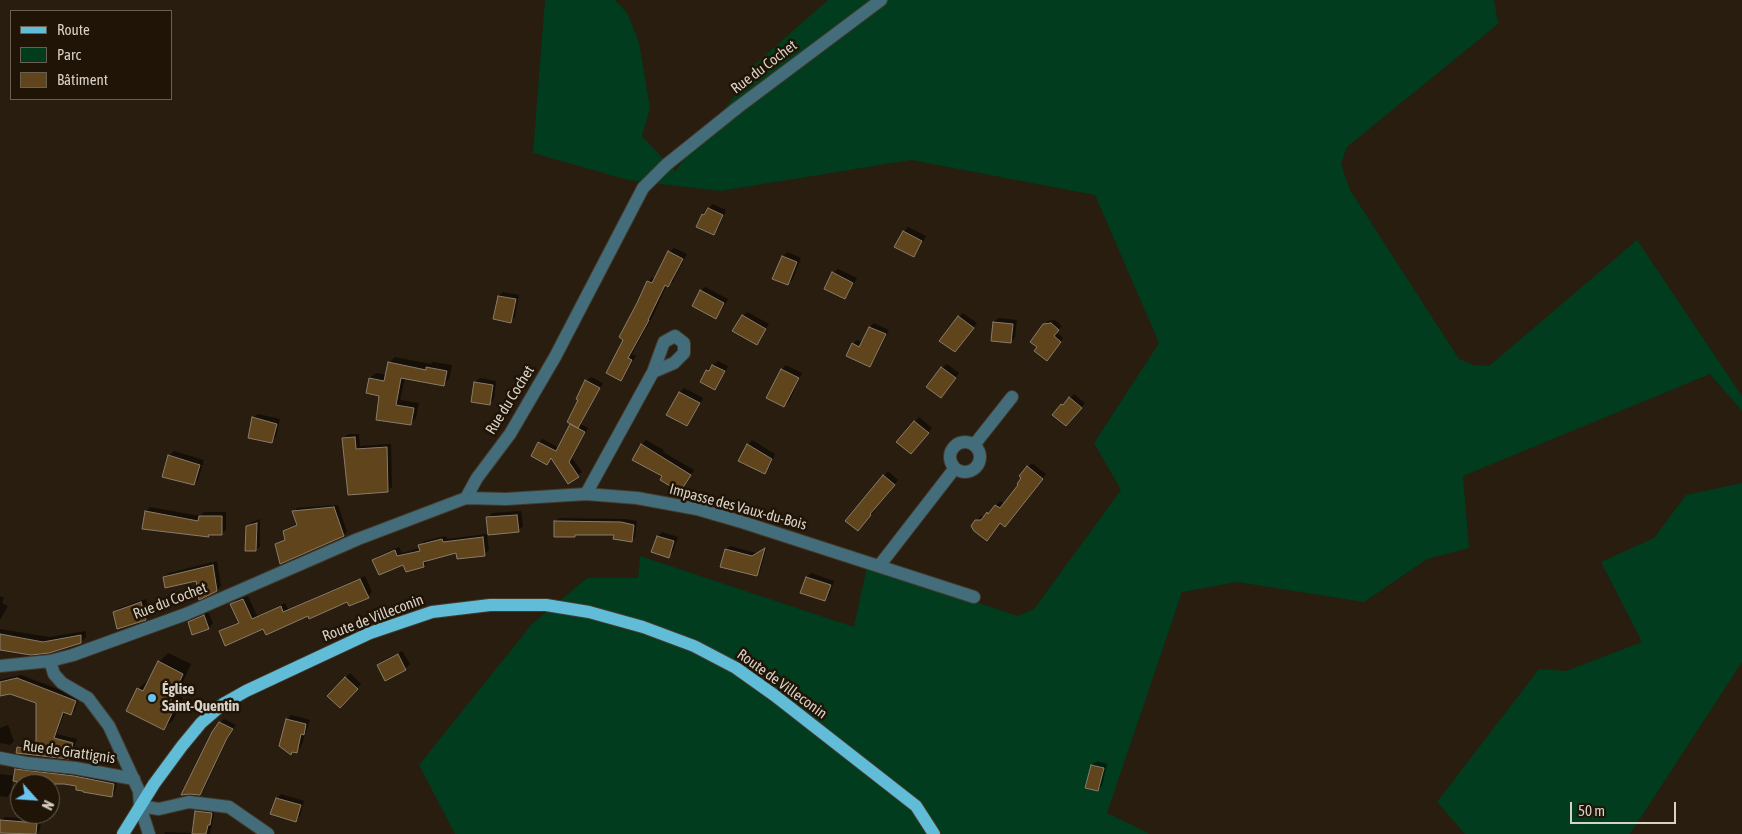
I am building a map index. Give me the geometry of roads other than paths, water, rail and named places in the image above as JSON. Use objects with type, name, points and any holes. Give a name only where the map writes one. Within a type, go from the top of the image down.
[{"type":"main road","name":"Route de Villeconin","points":[[123,834],[171,761],[201,723],[223,704],[246,691],[370,634],[432,612],[490,605],[546,605],[590,612],[643,626],[694,646],[736,668],[916,806],[934,834]]},
{"type":"street","name":"Rue du Cochet","points":[[0,666],[50,661],[73,655],[186,614],[358,539],[466,498],[477,478],[510,434],[555,357],[643,188],[666,164],[881,0]]},
{"type":"street","points":[[586,494],[653,372]]},
{"type":"street","points":[[974,445],[1012,397]]},
{"type":"street","points":[[964,442],[974,445],[980,457],[976,466],[968,471],[955,468],[950,459],[955,445],[964,442]]},
{"type":"street","points":[[879,566],[955,468]]},
{"type":"street","name":"Impasse des Vaux-du-Bois","points":[[466,498],[506,499],[586,494],[637,498],[697,510],[745,523],[974,598]]},
{"type":"street","points":[[50,661],[54,674],[62,683],[88,698],[109,726],[139,791],[140,806],[149,834]]},
{"type":"street","name":"Rue de Grattignis","points":[[0,758],[134,778]]},
{"type":"street","points":[[140,806],[159,809],[189,802],[229,807],[268,834]]},
{"type":"place","name":"Église Saint-Quentin","points":[[152,698]]}]
